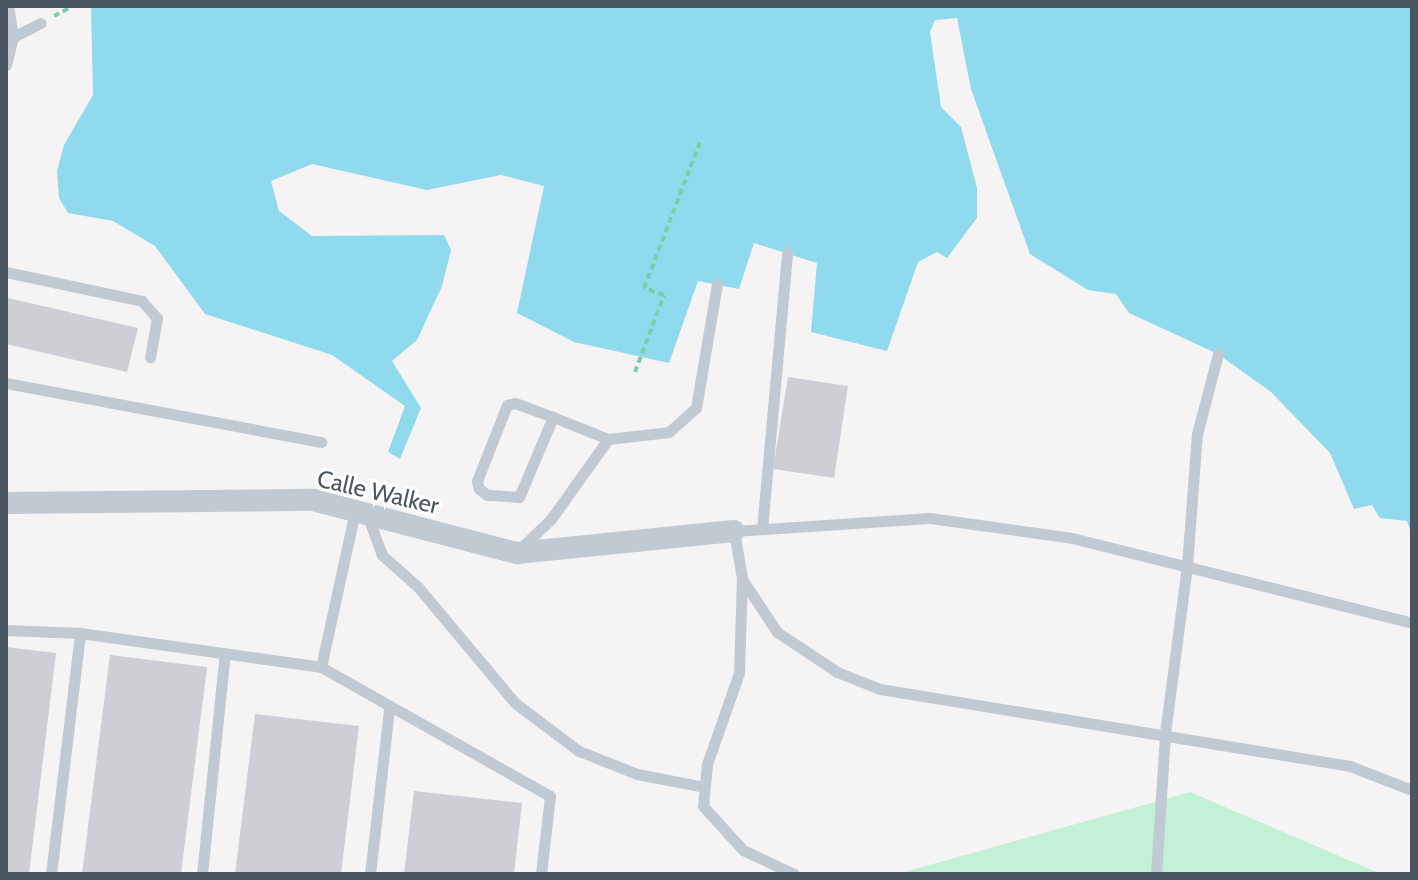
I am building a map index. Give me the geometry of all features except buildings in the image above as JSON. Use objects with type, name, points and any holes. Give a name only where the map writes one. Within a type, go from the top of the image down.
[{"type":"street","name":"Calle Walker","points":[[6,503],[313,500],[517,553],[734,531]]},
{"type":"lane","points":[[6,65],[13,37],[8,6]]},
{"type":"lane","points":[[13,37],[41,23]]},
{"type":"lane","points":[[762,529],[787,252]]},
{"type":"lane","points":[[6,272],[142,301],[157,318],[150,357]]},
{"type":"lane","points":[[553,417],[519,497],[487,495],[479,489],[477,481],[507,405],[553,417],[608,439],[669,432],[696,408],[717,284]]},
{"type":"lane","points":[[1156,874],[1165,733],[1187,566],[1197,434],[1218,354]]},
{"type":"lane","points":[[6,383],[322,442]]},
{"type":"lane","points":[[517,553],[551,519],[608,439]]},
{"type":"lane","points":[[321,667],[361,513]]},
{"type":"lane","points":[[361,513],[382,555],[418,587],[515,703],[579,751],[637,774],[704,787]]},
{"type":"lane","points":[[794,874],[727,837],[703,806],[707,764],[739,673],[742,578],[734,531],[930,518],[1072,538],[1412,623]]},
{"type":"lane","points":[[742,578],[777,632],[837,672],[880,689],[1165,733],[1350,766],[1412,790]]},
{"type":"lane","points":[[6,630],[80,633],[321,667],[389,709],[550,796],[541,874]]},
{"type":"lane","points":[[51,874],[80,633]]},
{"type":"lane","points":[[202,874],[225,653]]},
{"type":"lane","points":[[370,874],[389,709]]},
{"type":"path","points":[[635,372],[664,295],[644,288],[700,142]]},
{"type":"green space","points":[[1190,792],[1381,874],[897,874]]},
{"type":"water","points":[[91,6],[1412,6],[1412,535],[1407,521],[1380,518],[1372,505],[1354,509],[1330,453],[1271,392],[1218,354],[1129,313],[1116,294],[1088,290],[1030,254],[971,89],[957,18],[935,20],[930,32],[941,107],[961,127],[977,188],[977,218],[947,258],[937,252],[918,262],[887,351],[811,332],[817,263],[754,243],[739,289],[698,281],[669,363],[574,342],[517,313],[544,186],[501,175],[427,190],[312,164],[271,181],[279,211],[312,236],[444,235],[451,250],[442,286],[417,340],[392,361],[421,408],[400,459],[388,452],[405,406],[332,355],[205,314],[155,246],[113,221],[68,213],[59,198],[57,171],[64,145],[93,95]]}]
